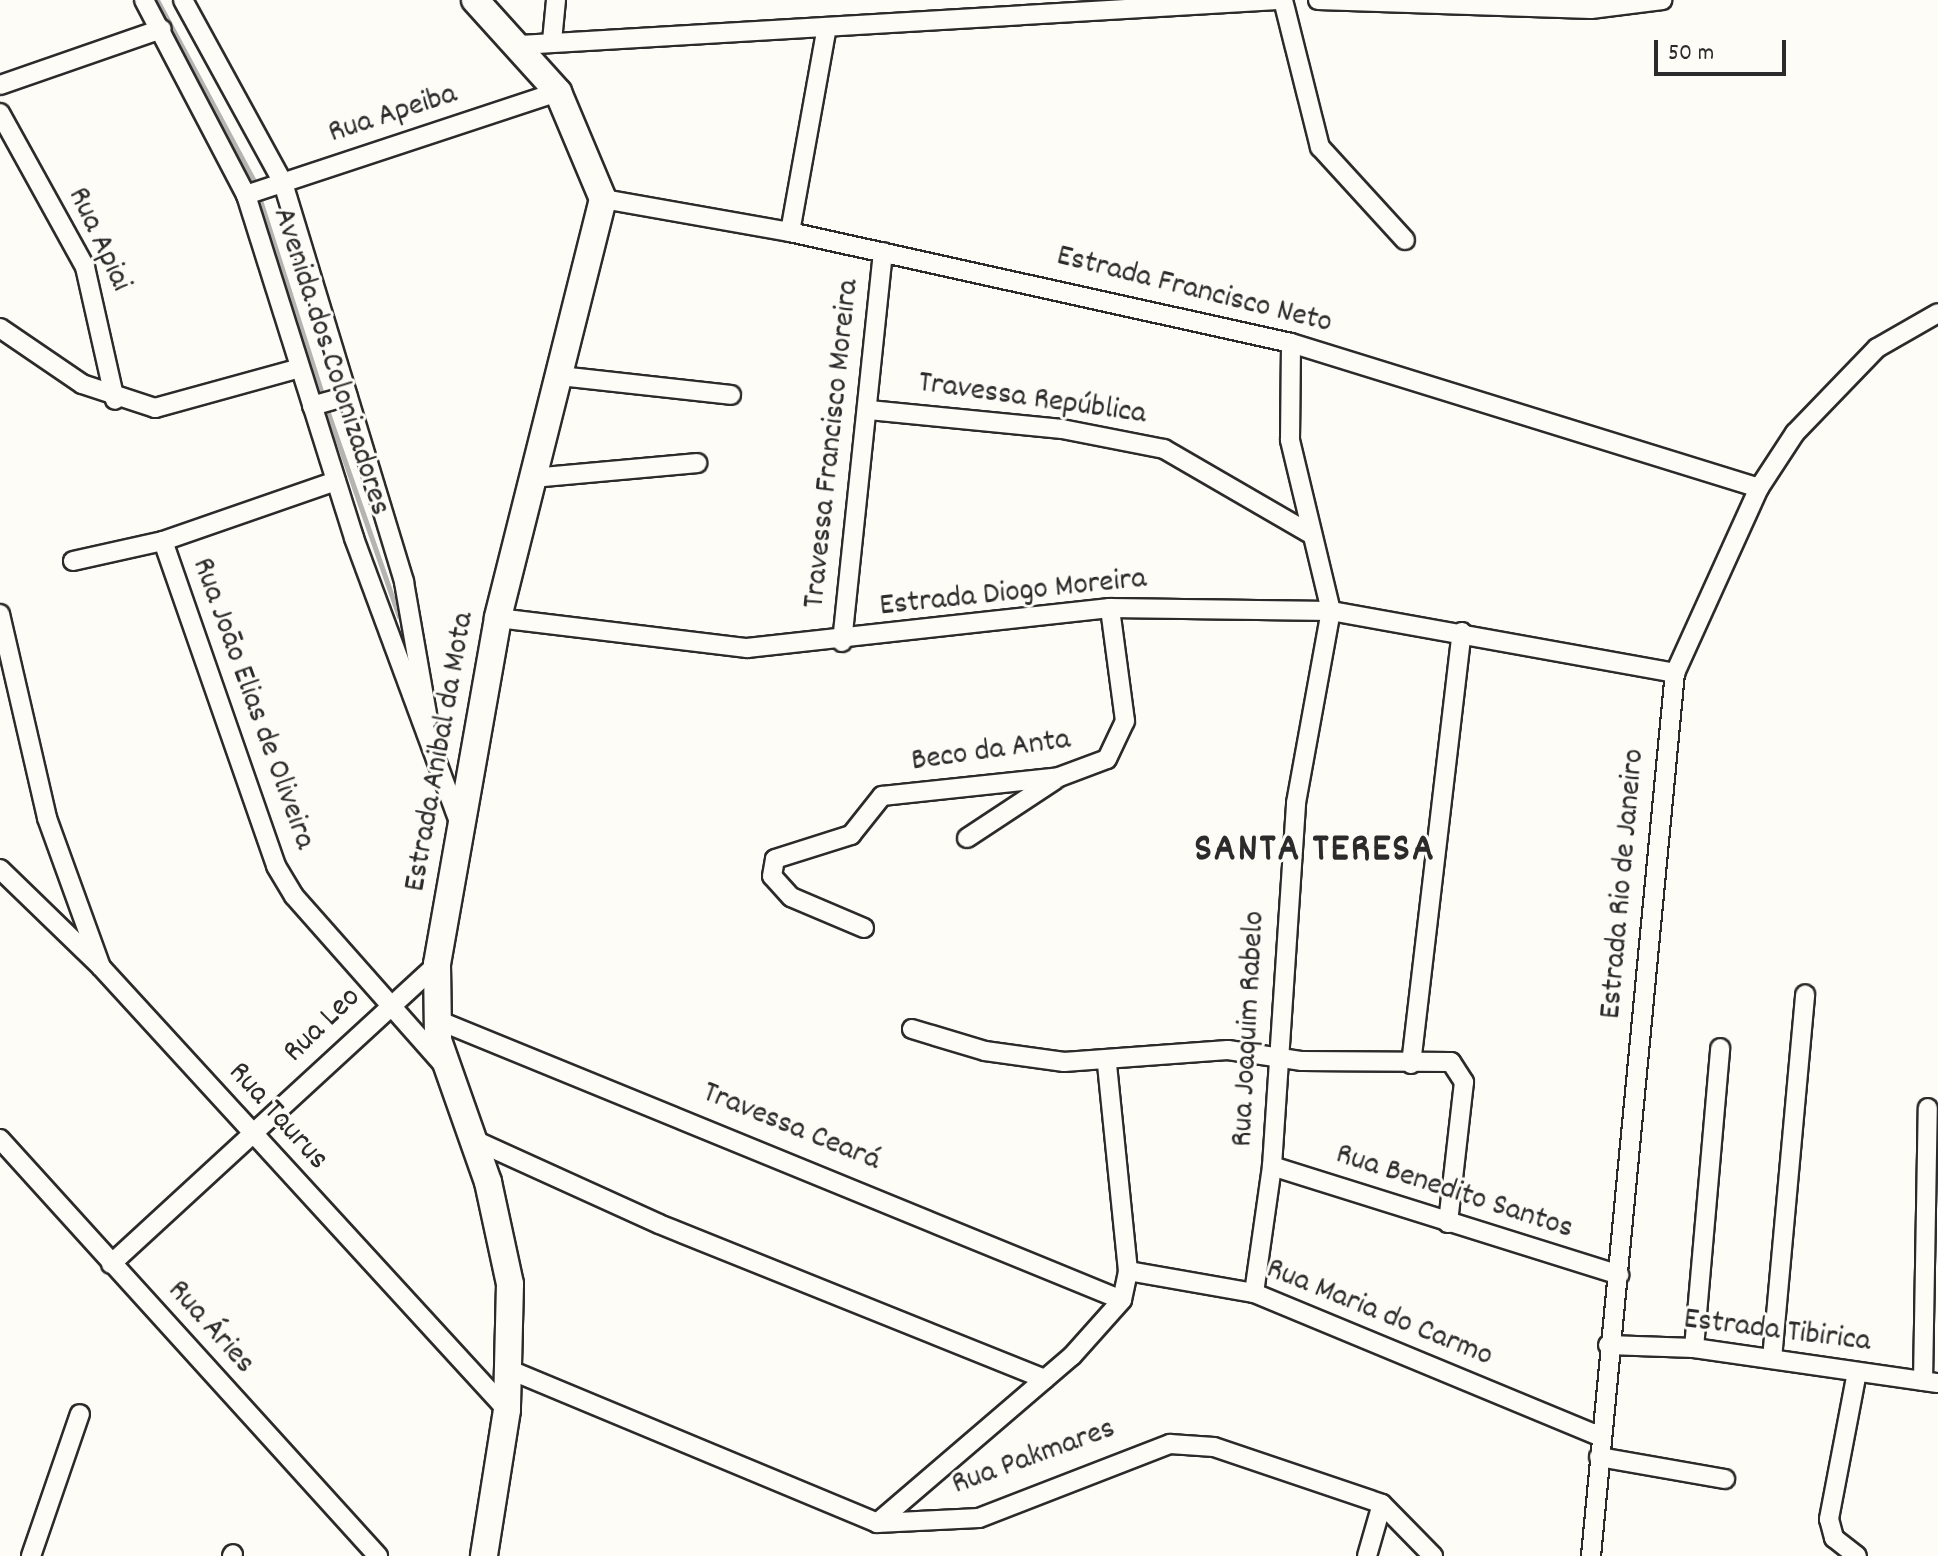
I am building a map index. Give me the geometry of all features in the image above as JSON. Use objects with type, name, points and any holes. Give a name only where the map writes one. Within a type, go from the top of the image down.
[{"type":"street","name":"Avenida dos Colonizadores","points":[[144,0],[250,194],[300,368],[316,405],[336,481],[461,827]]},
{"type":"street","name":"Avenida dos Colonizadores","points":[[183,0],[278,185],[404,582],[434,755]]},
{"type":"street","points":[[475,0],[520,45],[558,92],[603,199]]},
{"type":"street","points":[[552,41],[556,0]]},
{"type":"street","points":[[520,45],[1280,0],[1320,147],[1405,240]]},
{"type":"street","points":[[1318,0],[1591,9],[1662,0]]},
{"type":"street","points":[[790,232],[827,27]]},
{"type":"street","points":[[0,85],[162,29]]},
{"type":"street","name":"Rua Apeiba","points":[[250,194],[558,92]]},
{"type":"street","name":"Rua Apiai","points":[[0,113],[85,267],[115,400]]},
{"type":"street","name":"Estrada Francisco Neto","points":[[603,199],[790,232],[1291,343],[1759,488]]},
{"type":"street","name":"Estrada Anibal da Mota","points":[[484,1556],[507,1410],[510,1284],[472,1139],[445,1067],[435,1019],[437,964],[498,618],[603,199]]},
{"type":"street","name":"Travessa Francisco Moreira","points":[[842,642],[869,410],[883,252]]},
{"type":"street","name":"Estrada Rio de Janeiro","points":[[1591,1556],[1608,1345],[1619,1275],[1675,673],[1759,488],[1830,389],[1877,348],[1938,313]]},
{"type":"street","points":[[0,328],[115,400],[155,408],[197,402],[300,368]]},
{"type":"street","name":"Rua Joaquim Rabelo","points":[[1254,1293],[1272,1166],[1296,803],[1331,611],[1309,533],[1290,440],[1291,343]]},
{"type":"street","points":[[560,376],[731,395]]},
{"type":"street","points":[[316,405],[345,397]]},
{"type":"street","name":"Travessa República","points":[[869,410],[1062,429],[1164,449],[1309,533]]},
{"type":"street","points":[[533,478],[697,463]]},
{"type":"street","name":"Rua Joāo Elias de Oliveira","points":[[73,561],[163,541],[336,481]]},
{"type":"street","name":"Rua Joāo Elias de Oliveira","points":[[163,541],[276,866],[445,1067]]},
{"type":"street","name":"Estrada Diogo Moreira","points":[[498,618],[701,646],[842,642],[1110,608],[1331,611],[1462,632],[1675,673]]},
{"type":"street","name":"Beco da Anta","points":[[864,928],[791,897],[772,876],[775,859],[851,835],[882,796],[1059,777],[1091,768],[1120,744],[1122,662],[1110,608]]},
{"type":"street","points":[[0,614],[47,818],[101,967]]},
{"type":"street","points":[[1411,1064],[1462,632]]},
{"type":"street","points":[[967,838],[1059,777]]},
{"type":"street","name":"Rua Taurus","points":[[0,869],[101,967],[507,1410]]},
{"type":"street","name":"Rua Leo","points":[[111,1264],[437,964]]},
{"type":"street","points":[[1772,1359],[1805,994]]},
{"type":"street","name":"Travessa Ceará","points":[[435,1019],[1122,1300]]},
{"type":"street","points":[[912,1029],[985,1051],[1107,1063],[1228,1050],[1411,1064],[1451,1062],[1464,1082],[1448,1223]]},
{"type":"street","points":[[1694,1348],[1720,1048]]},
{"type":"street","points":[[877,1523],[1045,1379],[1122,1300],[1128,1271],[1107,1063]]},
{"type":"street","points":[[1928,1108],[1931,1382]]},
{"type":"street","name":"Rua Áries","points":[[0,1139],[378,1556]]},
{"type":"street","points":[[472,1139],[659,1224],[1045,1379]]},
{"type":"street","name":"Rua Benedito Santos","points":[[1272,1166],[1619,1275]]},
{"type":"street","name":"Rua Maria do Carmo","points":[[1128,1271],[1254,1293],[1600,1436]]},
{"type":"street","name":"Estrada Tibirica","points":[[1608,1345],[1694,1348],[1931,1382]]},
{"type":"street","name":"Rua Pakmares","points":[[510,1370],[877,1523],[979,1518],[1170,1444],[1214,1447],[1382,1504],[1433,1556]]},
{"type":"street","points":[[1857,1372],[1829,1519],[1834,1538],[1857,1556]]},
{"type":"street","points":[[31,1556],[80,1414]]},
{"type":"street","points":[[1599,1457],[1725,1479]]},
{"type":"street","points":[[1367,1556],[1382,1504]]},
{"type":"waterway","points":[[157,0],[254,181],[323,397]]},
{"type":"waterway","points":[[326,407],[399,617]]},
{"type":"district","name":"SANTA TERESA","points":[[1315,852]]}]
